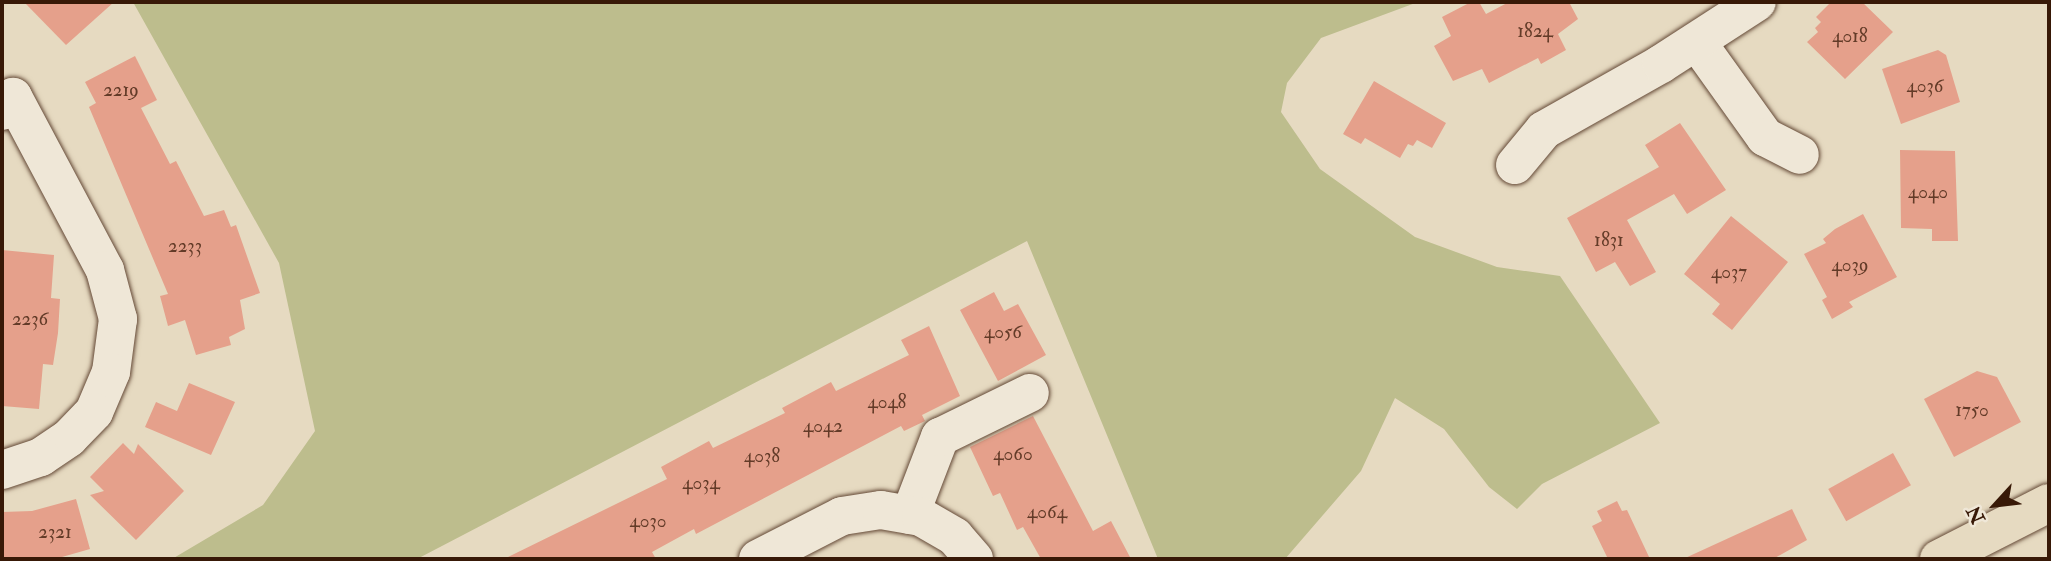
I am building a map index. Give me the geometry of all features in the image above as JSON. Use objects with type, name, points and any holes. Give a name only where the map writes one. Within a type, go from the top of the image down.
[{"type":"main road","points":[[1939,559],[2049,503]]},
{"type":"street","points":[[1515,165],[1544,130],[1697,42],[1757,2]]},
{"type":"street","points":[[1697,42],[1765,137],[1800,155]]},
{"type":"street","points":[[2,470],[41,457],[69,438],[94,412],[111,372],[118,319],[105,270],[7,104]]},
{"type":"street","points":[[910,515],[940,437],[1030,393]]},
{"type":"street","points":[[758,559],[842,516],[881,510],[910,515],[955,537],[974,559]]},
{"type":"green space","points":[[133,2],[1418,2],[1321,38],[1287,83],[1281,112],[1320,169],[1415,237],[1497,267],[1560,276],[1660,423],[1542,484],[1517,509],[1489,487],[1444,429],[1395,398],[1361,471],[1285,559],[1158,559],[1027,241],[417,559],[172,559],[263,505],[315,431],[279,263]]},
{"type":"building","points":[[24,2],[114,2],[66,45]]},
{"type":"building","points":[[1471,2],[1479,2],[1486,14],[1509,2],[1569,2],[1578,19],[1558,34],[1566,50],[1541,64],[1538,58],[1489,83],[1482,69],[1453,81],[1434,46],[1451,36],[1442,17]]},
{"type":"building","points":[[1831,2],[1862,2],[1893,32],[1845,79],[1807,42],[1818,32],[1815,28],[1821,22],[1816,17]]},
{"type":"building","points":[[1938,50],[1946,55],[1960,102],[1901,124],[1882,69]]},
{"type":"building","points":[[135,56],[157,100],[141,108],[170,164],[176,161],[204,216],[224,210],[231,227],[236,225],[260,293],[240,300],[245,329],[229,337],[231,345],[196,355],[185,320],[168,326],[160,296],[168,294],[89,107],[96,103],[85,82]]},
{"type":"building","points":[[1374,81],[1446,123],[1432,148],[1417,140],[1413,146],[1408,144],[1400,158],[1365,138],[1361,144],[1343,134]]},
{"type":"building","points":[[1680,123],[1726,190],[1687,214],[1674,194],[1627,220],[1656,272],[1630,286],[1615,262],[1596,272],[1567,218],[1659,167],[1645,145]]},
{"type":"building","points":[[1900,150],[1955,151],[1958,241],[1932,241],[1932,229],[1901,228]]},
{"type":"building","points":[[1863,214],[1897,277],[1849,302],[1853,307],[1832,319],[1822,300],[1827,297],[1804,254],[1826,243],[1823,239],[1835,229]]},
{"type":"building","points":[[1731,216],[1788,262],[1732,330],[1712,314],[1720,304],[1684,274]]},
{"type":"building","points":[[2,250],[54,255],[51,298],[60,299],[58,333],[53,365],[43,364],[39,409],[2,406]]},
{"type":"building","points":[[994,292],[1004,311],[1018,304],[1046,355],[998,381],[960,310]]},
{"type":"building","points":[[929,326],[960,396],[922,415],[925,421],[904,431],[901,426],[696,534],[694,529],[652,552],[656,559],[504,559],[667,479],[661,467],[709,441],[713,448],[785,413],[782,408],[831,382],[836,391],[909,355],[901,340]]},
{"type":"building","points":[[1977,371],[1997,377],[2021,422],[1954,457],[1924,399]]},
{"type":"building","points":[[189,383],[235,402],[211,455],[145,427],[156,402],[177,411]]},
{"type":"building","points":[[1033,416],[1093,531],[1111,521],[1131,559],[1041,559],[1023,527],[1017,530],[1000,493],[993,496],[970,447]]},
{"type":"building","points":[[123,443],[134,454],[138,444],[184,491],[136,540],[90,495],[104,491],[90,477]]},
{"type":"building","points":[[1893,453],[1911,485],[1846,521],[1828,489]]},
{"type":"building","points":[[76,499],[90,549],[55,559],[2,559],[2,512],[32,511]]},
{"type":"building","points":[[1617,501],[1622,511],[1627,510],[1650,559],[1608,559],[1592,526],[1602,521],[1597,511]]},
{"type":"building","points":[[1792,509],[1807,540],[1773,559],[1683,559]]}]
